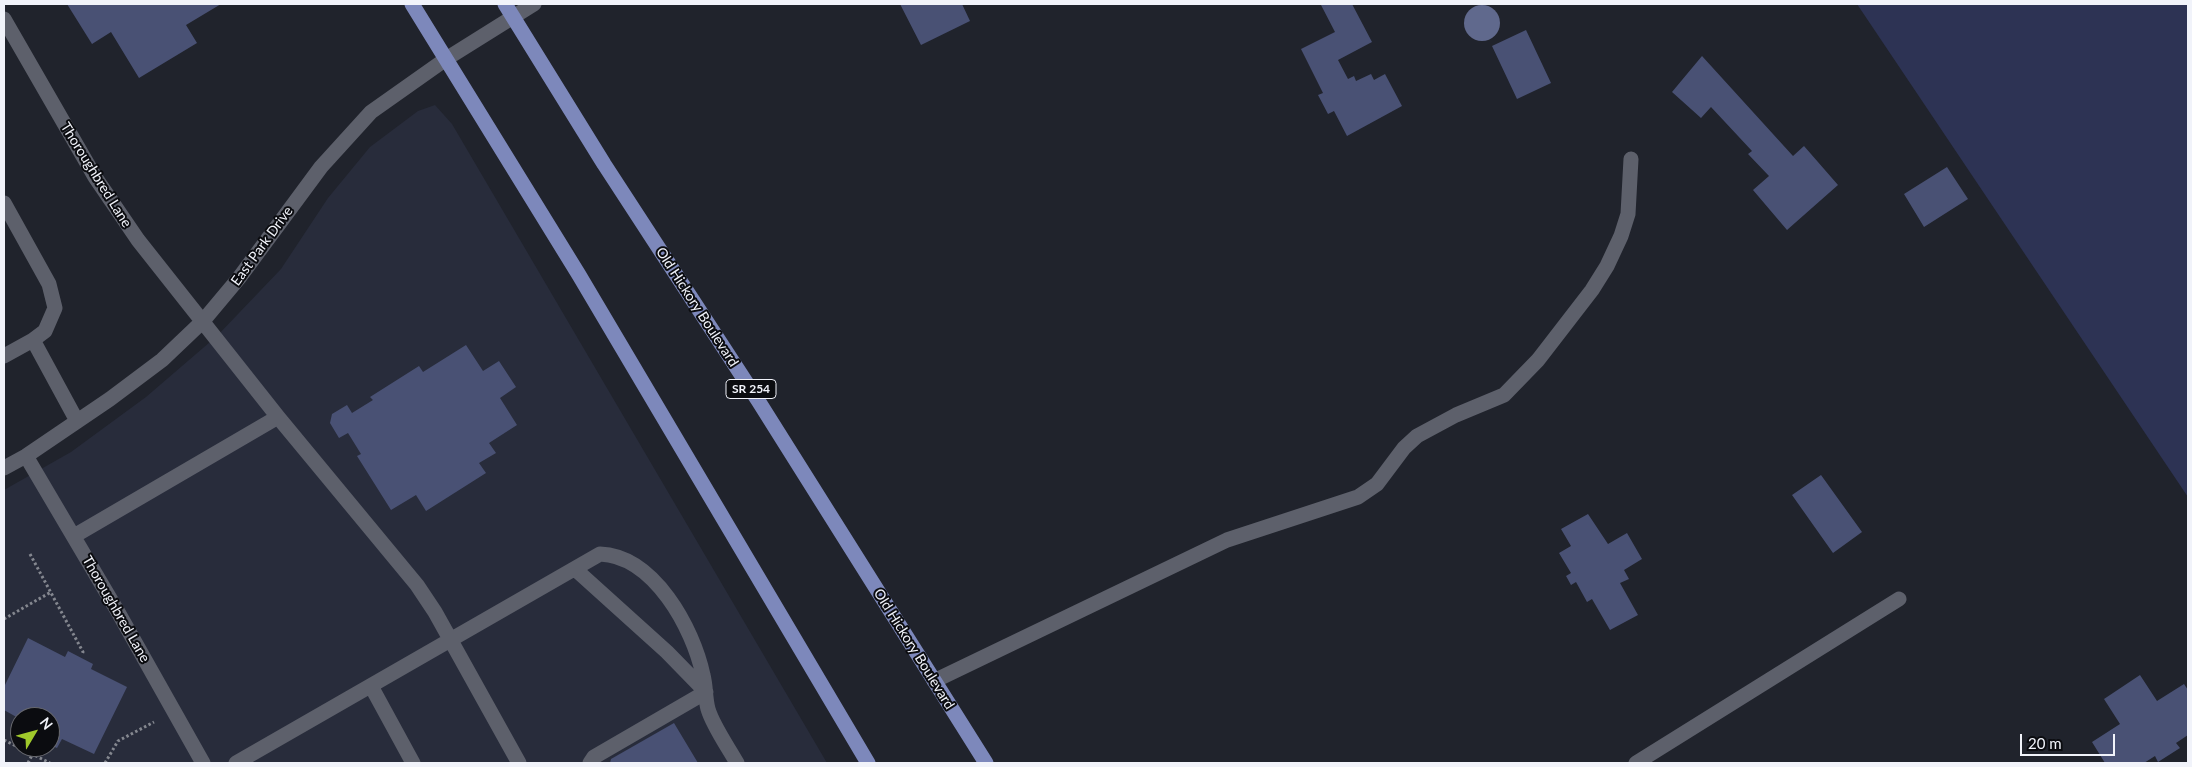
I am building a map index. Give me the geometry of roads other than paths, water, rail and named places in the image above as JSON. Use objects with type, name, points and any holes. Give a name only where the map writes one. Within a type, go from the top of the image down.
[{"type":"main road","points":[[412,4],[579,275],[868,763]]},
{"type":"main road","name":"Old Hickory Boulevard","points":[[509,10],[604,164],[759,402],[986,763]]},
{"type":"street","name":"East Park Drive","points":[[4,468],[26,456],[162,360],[202,321],[239,278],[293,204],[347,136],[371,112],[446,59],[509,10],[534,4]]},
{"type":"street","name":"Thoroughbred Lane","points":[[4,18],[95,177],[121,218],[278,417],[417,585],[519,763]]},
{"type":"street","points":[[934,681],[1227,540],[1358,497],[1377,484],[1404,448],[1418,436],[1456,415],[1504,395],[1555,338],[1607,266],[1621,236],[1628,214],[1631,159]]},
{"type":"street","points":[[4,203],[50,284],[55,308],[52,320],[45,331],[4,356]]},
{"type":"street","points":[[33,340],[76,421]]},
{"type":"street","points":[[74,536],[278,417]]},
{"type":"street","name":"Thoroughbred Lane","points":[[26,456],[74,536],[203,763]]},
{"type":"street","points":[[236,763],[600,554],[611,554],[648,575],[668,597],[696,647],[708,710],[737,763]]},
{"type":"street","points":[[575,569],[667,652],[706,692]]},
{"type":"street","points":[[1636,763],[1899,599]]},
{"type":"street","points":[[371,686],[413,763]]},
{"type":"street","points":[[590,763],[594,757],[706,692]]}]
